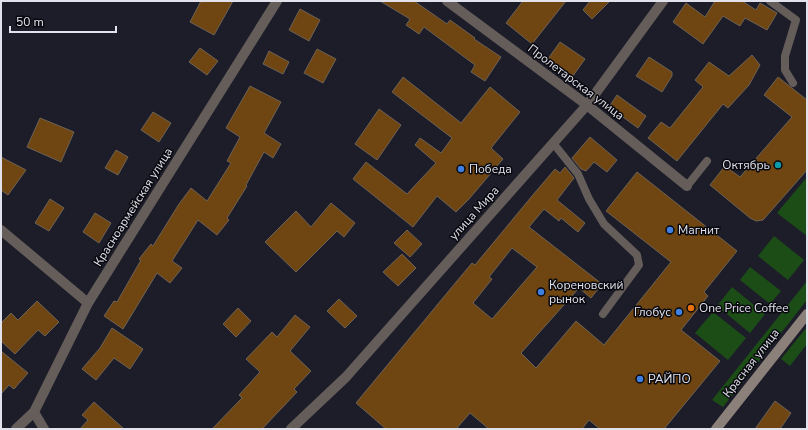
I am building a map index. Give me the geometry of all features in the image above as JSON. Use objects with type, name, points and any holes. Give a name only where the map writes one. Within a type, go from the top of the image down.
[{"type":"main road","name":"Красная улица","points":[[716,429],[807,314]]},
{"type":"street","name":"Красноармейская улица","points":[[16,429],[34,412],[88,303],[277,1]]},
{"type":"street","name":"Пролетарская улица","points":[[447,1],[587,105],[687,186]]},
{"type":"street","name":"улица Мира","points":[[291,429],[346,377],[587,105],[663,1]]},
{"type":"street","points":[[1,230],[88,303]]},
{"type":"street","points":[[34,412],[44,429]]},
{"type":"lane","points":[[770,1],[796,20],[785,56],[785,70],[793,83]]},
{"type":"lane","points":[[553,143],[578,174],[589,199],[604,224],[637,255],[639,265],[603,314]]},
{"type":"lane","points":[[687,186],[707,160]]},
{"type":"green space","points":[[807,177],[807,236],[777,213]]},
{"type":"green space","points":[[774,236],[804,260],[788,280],[758,256]]},
{"type":"green space","points":[[750,267],[781,291],[770,304],[740,280]]},
{"type":"green space","points":[[807,281],[807,300],[723,407],[712,400]]},
{"type":"green space","points":[[732,287],[765,314],[750,333],[717,306]]},
{"type":"green space","points":[[713,312],[746,338],[728,360],[695,333]]},
{"type":"green space","points":[[807,327],[807,344],[790,366],[781,359]]},
{"type":"building","points":[[201,1],[233,1],[214,35],[190,22]]},
{"type":"building","points":[[380,1],[414,1],[447,24],[450,20],[475,38],[474,39],[501,57],[485,81],[471,72],[475,65],[424,27],[419,34],[406,25],[410,19]]},
{"type":"building","points":[[523,1],[566,1],[532,44],[506,23]]},
{"type":"building","points":[[590,1],[610,1],[592,19],[583,10]]},
{"type":"building","points":[[715,1],[742,1],[756,10],[760,3],[777,13],[767,30],[745,18],[740,26],[723,16],[703,44],[673,22],[686,3],[705,17]]},
{"type":"building","points":[[300,9],[320,20],[309,41],[289,30]]},
{"type":"building","points":[[560,42],[585,59],[570,80],[545,63]]},
{"type":"building","points":[[200,48],[218,61],[207,75],[189,62]]},
{"type":"building","points":[[317,49],[336,59],[323,83],[304,73]]},
{"type":"building","points":[[269,51],[289,62],[283,74],[263,64]]},
{"type":"building","points":[[752,55],[760,65],[749,85],[728,108],[723,104],[677,161],[648,138],[661,122],[670,128],[703,87],[695,80],[709,62],[729,76]]},
{"type":"building","points":[[649,57],[672,72],[672,76],[662,92],[636,76]]},
{"type":"building","points":[[403,77],[461,123],[490,87],[520,112],[491,148],[503,159],[469,199],[456,212],[437,196],[413,227],[353,179],[366,162],[407,194],[436,163],[415,145],[420,138],[441,153],[452,138],[392,92]]},
{"type":"building","points":[[778,77],[807,100],[807,170],[763,220],[756,221],[750,218],[710,185],[725,166],[740,177],[792,117],[764,95]]},
{"type":"building","points":[[250,86],[281,102],[264,133],[281,144],[273,158],[264,152],[246,185],[247,186],[227,218],[229,220],[217,235],[198,220],[172,261],[182,268],[170,283],[157,273],[123,329],[104,316],[114,301],[117,302],[141,260],[139,259],[151,244],[153,246],[179,204],[191,188],[207,201],[231,163],[227,161],[240,137],[226,128]]},
{"type":"building","points":[[617,95],[646,116],[638,128],[609,107]]},
{"type":"building","points":[[379,109],[401,125],[377,160],[355,144]]},
{"type":"building","points":[[153,112],[171,123],[159,142],[141,130]]},
{"type":"building","points":[[40,118],[74,132],[61,162],[27,147]]},
{"type":"building","points":[[590,137],[617,160],[607,172],[594,162],[586,171],[581,169],[572,158]]},
{"type":"building","points":[[116,150],[128,157],[118,175],[105,168]]},
{"type":"building","points":[[1,157],[26,170],[8,195],[1,190]]},
{"type":"building","points":[[565,167],[574,178],[557,200],[585,223],[578,232],[561,218],[559,221],[544,209],[529,227],[602,284],[591,298],[579,288],[521,353],[536,368],[576,321],[604,345],[671,262],[606,211],[637,172],[737,251],[704,292],[708,296],[681,330],[720,361],[664,429],[600,429],[589,420],[582,429],[489,429],[470,413],[456,429],[386,429],[356,403],[472,263],[475,265],[555,169],[560,173]],"holes":[[[512,248],[537,267],[492,319],[473,303],[492,279],[489,277]]]},
{"type":"building","points":[[50,199],[64,208],[49,231],[35,223]]},
{"type":"building","points":[[331,203],[355,223],[344,237],[337,231],[296,272],[265,242],[296,211],[311,227]]},
{"type":"building","points":[[95,213],[111,223],[99,243],[83,232]]},
{"type":"building","points":[[407,230],[422,244],[410,257],[394,243]]},
{"type":"building","points":[[402,254],[416,268],[398,286],[383,272]]},
{"type":"building","points":[[339,299],[357,316],[345,328],[327,311]]},
{"type":"building","points":[[37,301],[59,322],[45,336],[38,330],[15,354],[1,341],[1,323],[11,313],[18,320]]},
{"type":"building","points":[[238,308],[251,321],[236,337],[223,324]]},
{"type":"building","points":[[295,315],[310,327],[290,351],[311,371],[294,389],[297,392],[262,429],[212,429],[242,398],[239,395],[260,372],[246,359],[272,332],[277,337]]},
{"type":"building","points":[[112,328],[143,349],[130,369],[114,358],[96,380],[82,369],[100,348]]},
{"type":"building","points":[[1,351],[28,373],[14,389],[9,385],[1,394]]},
{"type":"building","points":[[775,401],[791,413],[780,429],[755,429]]},
{"type":"building","points":[[94,402],[124,429],[80,429],[88,420],[82,415]]},
{"type":"place","name":"Октябрь","points":[[778,165]]},
{"type":"place","name":"Победа","points":[[461,169]]},
{"type":"place","name":"Магнит","points":[[670,230]]},
{"type":"place","name":"Кореновский рынок","points":[[541,292]]},
{"type":"place","name":"One Price Coffee","points":[[691,308]]},
{"type":"place","name":"Глобус","points":[[679,312]]},
{"type":"place","name":"РАЙПО","points":[[640,379]]}]
